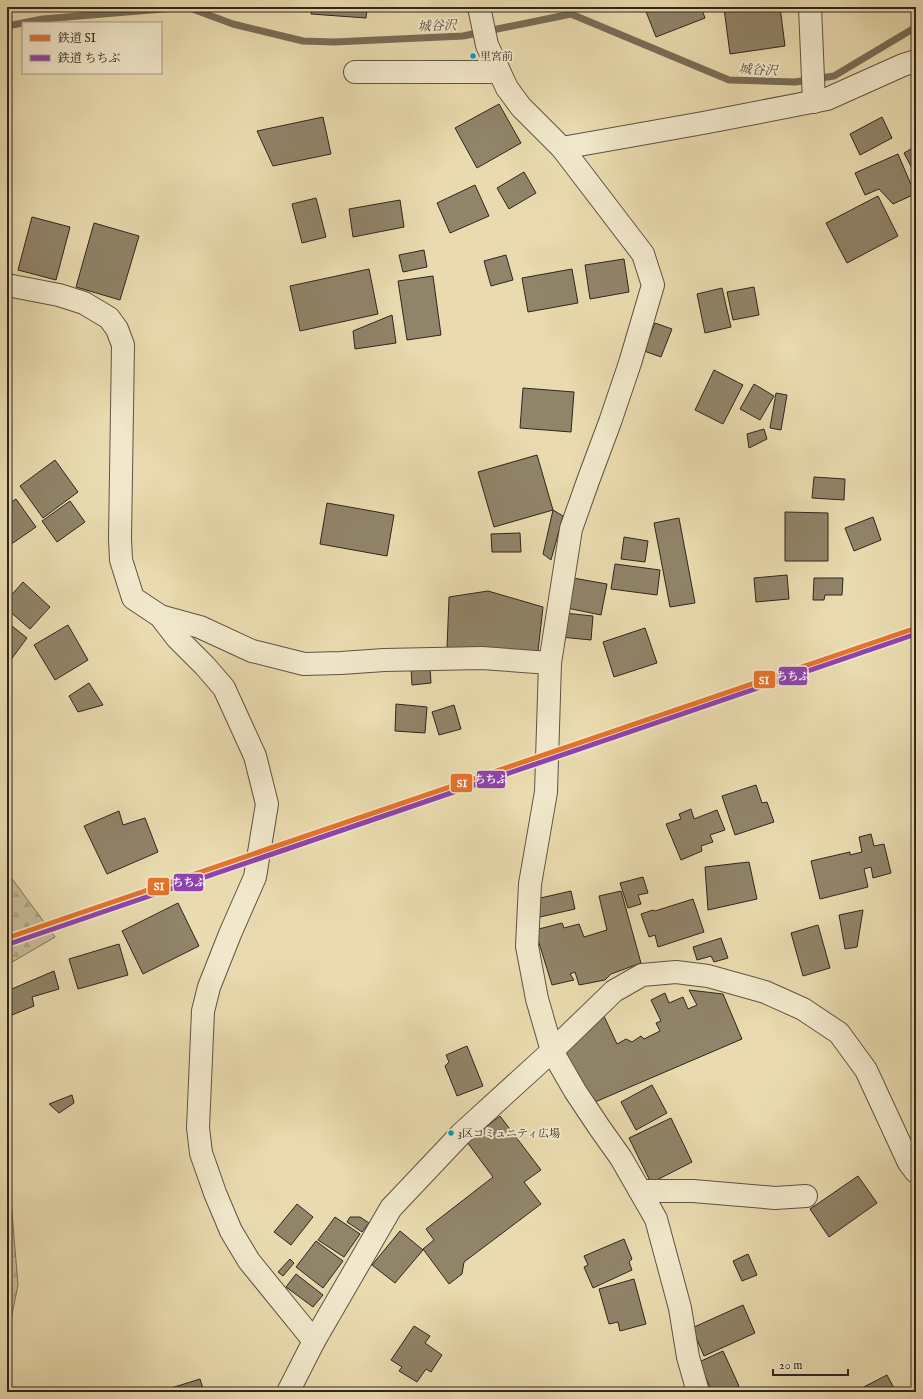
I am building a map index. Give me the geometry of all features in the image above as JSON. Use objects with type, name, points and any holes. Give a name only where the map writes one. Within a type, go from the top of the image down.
[{"type":"street","points":[[480,11],[487,45],[507,88],[521,106],[562,148],[643,254],[653,285],[613,415],[571,529],[550,664],[546,792],[530,884],[527,946],[537,999],[552,1051],[598,1127],[621,1158],[656,1219],[680,1308],[688,1357],[698,1392]]},
{"type":"street","points":[[811,17],[814,99]]},
{"type":"street","points":[[562,148],[703,123],[814,99],[827,99],[903,65],[916,61]]},
{"type":"street","points":[[355,72],[499,72]]},
{"type":"street","points":[[7,285],[84,303],[109,318],[117,329],[123,345],[120,478],[121,560],[133,598],[160,616],[200,627],[252,651],[304,664],[384,660],[482,658],[550,664]]},
{"type":"street","points":[[160,616],[177,638],[205,666],[224,688],[255,756],[267,804],[255,877],[209,987],[203,1011],[198,1128],[201,1153],[215,1193],[231,1231],[250,1261],[314,1341]]},
{"type":"street","points":[[288,1392],[314,1341],[391,1208],[462,1134],[552,1051],[614,991],[642,975],[676,972],[708,976],[765,992],[803,1009],[839,1033],[866,1070],[910,1163],[916,1172]]},
{"type":"street","points":[[640,1191],[693,1191],[775,1198],[806,1196]]},
{"type":"green space","points":[[7,872],[55,937],[7,965]]},
{"type":"green space","points":[[7,1152],[18,1285],[7,1339]]},
{"type":"building","points":[[312,7],[367,7],[366,18],[311,14]]},
{"type":"building","points":[[651,7],[701,7],[705,18],[656,37],[645,9]]},
{"type":"building","points":[[780,7],[785,46],[730,54],[724,8]]},
{"type":"building","points":[[499,104],[521,143],[477,168],[455,128]]},
{"type":"building","points":[[323,117],[331,154],[273,166],[257,131]]},
{"type":"building","points":[[882,117],[892,138],[860,155],[850,134]]},
{"type":"building","points":[[916,146],[916,176],[904,153]]},
{"type":"building","points":[[898,154],[915,194],[893,204],[879,189],[865,195],[855,173]]},
{"type":"building","points":[[524,172],[536,193],[509,209],[497,188]]},
{"type":"building","points":[[475,185],[489,216],[450,233],[437,203]]},
{"type":"building","points":[[878,196],[898,236],[847,263],[826,223]]},
{"type":"building","points":[[316,198],[326,237],[302,243],[292,204]]},
{"type":"building","points":[[400,200],[404,227],[353,237],[349,209]]},
{"type":"building","points":[[32,217],[70,227],[56,280],[18,270]]},
{"type":"building","points":[[94,223],[139,236],[120,300],[76,287]]},
{"type":"building","points":[[424,250],[427,267],[403,272],[399,255]]},
{"type":"building","points":[[506,255],[513,280],[491,286],[484,261]]},
{"type":"building","points":[[624,259],[629,292],[590,299],[585,265]]},
{"type":"building","points":[[369,269],[378,314],[300,331],[290,286]]},
{"type":"building","points":[[572,269],[578,303],[528,312],[522,278]]},
{"type":"building","points":[[433,276],[441,335],[407,340],[398,281]]},
{"type":"building","points":[[754,287],[759,315],[733,320],[727,292]]},
{"type":"building","points":[[722,288],[731,327],[705,333],[697,294]]},
{"type":"building","points":[[392,315],[396,343],[355,349],[353,331]]},
{"type":"building","points":[[655,323],[672,329],[661,357],[644,351]]},
{"type":"building","points":[[714,370],[743,385],[723,424],[695,410]]},
{"type":"building","points":[[754,384],[774,396],[760,420],[740,409]]},
{"type":"building","points":[[523,388],[574,392],[571,432],[520,428]]},
{"type":"building","points":[[776,393],[787,395],[781,430],[770,428]]},
{"type":"building","points":[[764,429],[767,439],[749,448],[747,434]]},
{"type":"building","points":[[537,455],[553,510],[494,527],[478,472]]},
{"type":"building","points":[[55,460],[78,492],[43,518],[20,486]]},
{"type":"building","points":[[814,477],[845,479],[844,500],[812,498]]},
{"type":"building","points":[[16,499],[36,527],[7,547],[7,505]]},
{"type":"building","points":[[70,501],[85,522],[57,542],[42,521]]},
{"type":"building","points":[[327,503],[394,515],[387,556],[320,544]]},
{"type":"building","points":[[553,510],[563,516],[551,560],[543,554]]},
{"type":"building","points":[[785,512],[828,513],[828,561],[785,561]]},
{"type":"building","points":[[873,517],[881,540],[854,551],[845,528]]},
{"type":"building","points":[[679,518],[695,603],[670,607],[654,523]]},
{"type":"building","points":[[520,533],[521,552],[492,552],[491,534]]},
{"type":"building","points":[[624,537],[648,541],[645,562],[621,559]]},
{"type":"building","points":[[615,564],[660,570],[657,595],[611,589]]},
{"type":"building","points":[[787,575],[789,599],[756,602],[754,578]]},
{"type":"building","points":[[573,578],[607,584],[601,615],[567,608]]},
{"type":"building","points":[[814,578],[843,578],[842,595],[825,595],[824,600],[813,600]]},
{"type":"building","points":[[23,582],[50,607],[30,629],[7,609],[7,600]]},
{"type":"building","points":[[488,591],[543,607],[538,651],[447,648],[449,597]]},
{"type":"building","points":[[564,613],[593,616],[591,640],[561,637]]},
{"type":"building","points":[[68,625],[88,660],[55,680],[34,645]]},
{"type":"building","points":[[12,626],[27,638],[7,665],[7,632]]},
{"type":"building","points":[[645,628],[657,663],[614,677],[603,642]]},
{"type":"building","points":[[430,668],[431,683],[412,685],[411,669]]},
{"type":"building","points":[[89,683],[103,705],[78,712],[69,696]]},
{"type":"building","points":[[396,704],[427,707],[425,733],[395,731]]},
{"type":"building","points":[[454,705],[461,729],[439,735],[432,712]]},
{"type":"building","points":[[756,785],[762,803],[767,802],[774,822],[735,835],[722,796]]},
{"type":"building","points":[[691,809],[694,819],[717,810],[725,830],[710,835],[713,842],[701,846],[702,851],[681,860],[666,824],[681,819],[679,814]]},
{"type":"building","points":[[119,811],[123,825],[145,818],[158,852],[107,874],[84,826]]},
{"type":"building","points":[[871,834],[874,846],[884,844],[891,873],[873,878],[871,867],[864,869],[868,887],[820,899],[811,861],[850,852],[850,855],[862,852],[859,837]]},
{"type":"building","points":[[749,862],[757,899],[708,910],[705,867]]},
{"type":"building","points":[[643,877],[648,893],[638,895],[641,904],[628,908],[620,883]]},
{"type":"building","points":[[571,891],[575,909],[540,917],[536,899]]},
{"type":"building","points":[[621,891],[641,963],[611,974],[605,980],[579,985],[575,972],[570,974],[574,980],[552,985],[535,930],[562,923],[564,928],[579,924],[584,937],[607,930],[599,896]]},
{"type":"building","points":[[693,899],[704,932],[658,947],[655,935],[649,937],[641,914]]},
{"type":"building","points":[[178,903],[199,946],[143,974],[122,931]]},
{"type":"building","points":[[863,910],[857,947],[845,949],[839,915]]},
{"type":"building","points":[[818,925],[830,968],[803,976],[791,933]]},
{"type":"building","points":[[721,938],[728,958],[714,962],[711,956],[697,960],[693,947]]},
{"type":"building","points":[[119,944],[128,975],[78,989],[69,959]]},
{"type":"building","points":[[54,971],[59,989],[32,997],[34,1006],[7,1017],[7,991]]},
{"type":"building","points":[[689,990],[723,994],[742,1039],[588,1105],[564,1049],[603,1014],[617,1044],[626,1039],[632,1042],[641,1036],[644,1039],[660,1031],[656,1023],[661,1021],[651,1000],[665,993],[669,1003],[683,997],[688,1009],[697,1005]]},
{"type":"building","points":[[467,1046],[483,1086],[457,1096],[445,1066],[449,1062],[446,1055]]},
{"type":"building","points":[[652,1085],[667,1113],[636,1130],[621,1102]]},
{"type":"building","points":[[72,1095],[74,1103],[59,1113],[49,1104]]},
{"type":"building","points":[[500,1116],[541,1170],[524,1182],[541,1204],[464,1262],[462,1274],[449,1284],[423,1249],[434,1240],[426,1229],[493,1177],[467,1142]]},
{"type":"building","points":[[671,1118],[692,1162],[651,1183],[629,1138]]},
{"type":"building","points":[[858,1176],[877,1203],[829,1237],[810,1209]]},
{"type":"building","points":[[297,1204],[313,1217],[291,1245],[274,1232]]},
{"type":"building","points":[[335,1217],[360,1234],[344,1257],[318,1240]]},
{"type":"building","points":[[350,1217],[360,1217],[369,1223],[362,1232],[347,1222]]},
{"type":"building","points":[[400,1231],[423,1250],[395,1283],[372,1265]]},
{"type":"building","points":[[624,1239],[632,1259],[629,1262],[632,1270],[593,1288],[584,1267],[588,1265],[584,1256]]},
{"type":"building","points":[[316,1241],[343,1261],[323,1288],[296,1267]]},
{"type":"building","points":[[748,1254],[757,1275],[742,1281],[733,1261]]},
{"type":"building","points":[[290,1259],[294,1263],[283,1276],[278,1272]]},
{"type":"building","points":[[296,1274],[323,1295],[313,1307],[286,1287]]},
{"type":"building","points":[[634,1279],[646,1324],[620,1331],[618,1322],[609,1324],[599,1289]]},
{"type":"building","points":[[743,1305],[755,1333],[704,1356],[692,1328]]},
{"type":"building","points":[[414,1326],[430,1336],[425,1343],[442,1355],[431,1372],[426,1369],[417,1382],[399,1371],[402,1367],[391,1360]]},
{"type":"building","points":[[723,1351],[739,1386],[726,1392],[712,1392],[699,1362]]},
{"type":"building","points":[[887,1375],[896,1392],[854,1392]]},
{"type":"building","points":[[200,1379],[204,1392],[169,1392],[168,1389]]},
{"type":"waterway","name":"城谷沢","points":[[28,22],[43,19],[187,7],[233,24],[303,41],[334,42],[463,36],[571,14],[729,80],[795,82],[834,76],[916,27]]},
{"type":"waterway","name":"城谷沢","points":[[7,26],[22,23]]},
{"type":"rail line","name":"SI","points":[[7,938],[916,628]]},
{"type":"rail line","name":"ちちぶ","points":[[9,944],[916,634]]},
{"type":"place","name":"里宮前","points":[[473,56]]},
{"type":"place","name":"3区コミュニティ広場","points":[[451,1133]]}]
